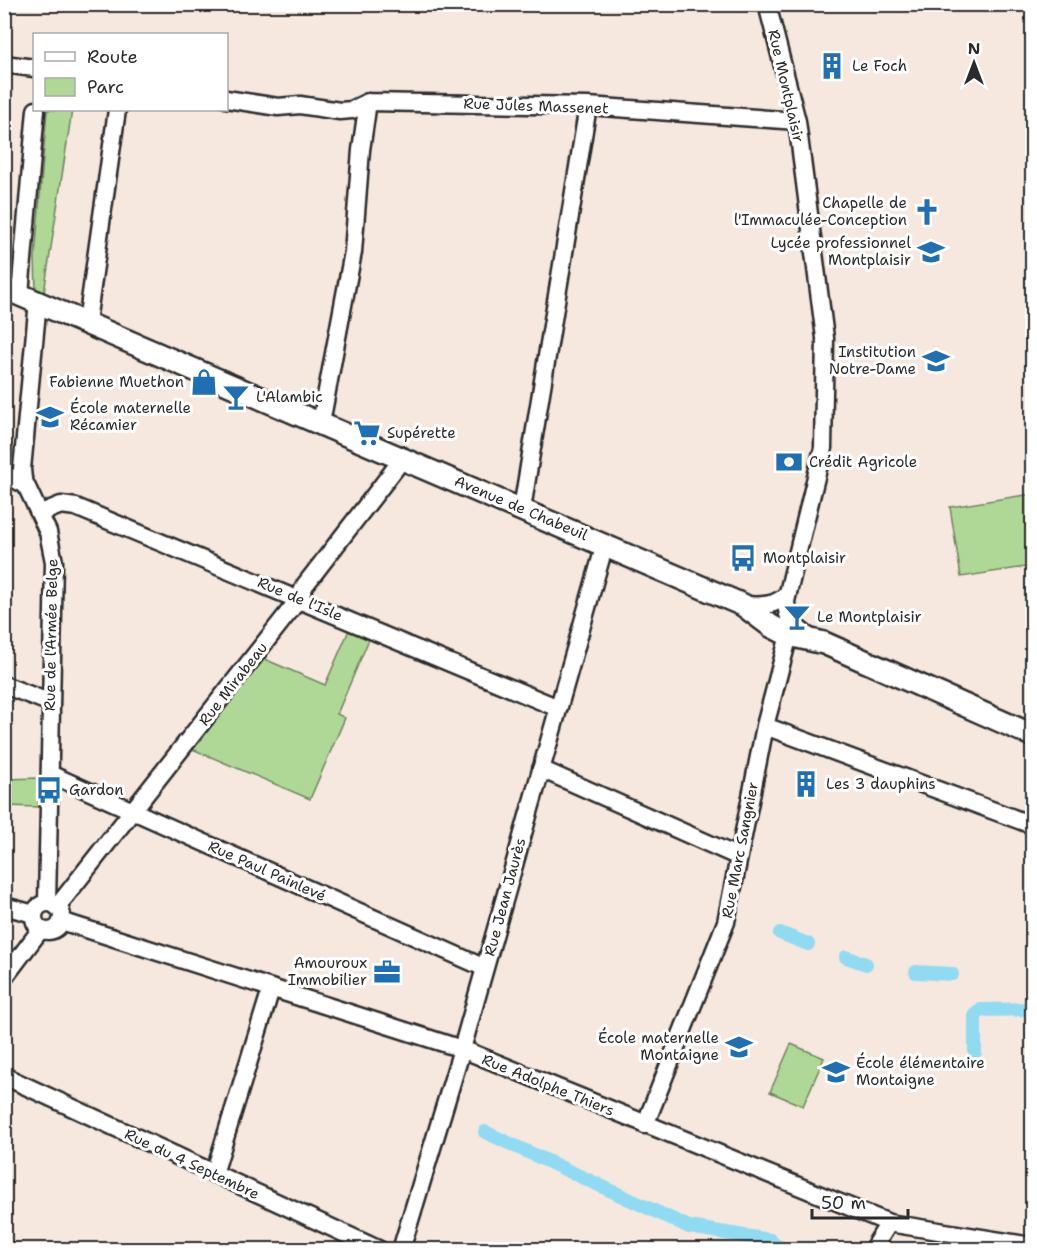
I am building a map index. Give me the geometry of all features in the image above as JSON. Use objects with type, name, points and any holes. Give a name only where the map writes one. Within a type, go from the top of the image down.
[{"type":"main road","name":"Avenue de Chabeuil","points":[[19,294],[606,544],[743,605],[771,626],[789,635],[818,641],[1032,735]]},
{"type":"street","name":"Rue Montplaisir","points":[[768,4],[797,121],[825,338],[823,448],[787,594],[787,615],[791,623],[818,641]]},
{"type":"street","points":[[4,64],[33,68]]},
{"type":"street","name":"Rue Jules Massenet","points":[[228,99],[278,107],[300,105],[346,110],[368,102],[588,106],[797,121]]},
{"type":"street","points":[[321,423],[353,252],[360,150],[368,102]]},
{"type":"street","points":[[522,508],[588,106]]},
{"type":"street","name":"Rue de l'Armée Belge","points":[[36,111],[19,294],[22,470],[26,485],[48,532],[54,562],[50,774],[55,911]]},
{"type":"street","points":[[87,322],[117,111]]},
{"type":"street","name":"Rue Mirabeau","points":[[4,978],[38,922],[39,906],[55,911],[299,599],[306,585],[404,457]]},
{"type":"street","points":[[4,474],[26,485]]},
{"type":"street","name":"Rue de l'Isle","points":[[40,513],[61,505],[76,507],[558,708]]},
{"type":"street","name":"Rue Jean Jaurès","points":[[401,1250],[462,1050],[606,544]]},
{"type":"street","points":[[743,605],[777,603],[787,594]]},
{"type":"street","name":"Rue Marc Sangnier","points":[[645,1125],[726,922],[765,726],[789,635]]},
{"type":"street","points":[[4,685],[51,702]]},
{"type":"street","points":[[765,726],[1032,825]]},
{"type":"street","points":[[541,769],[739,857]]},
{"type":"street","name":"Rue Paul Painlevé","points":[[50,774],[485,968]]},
{"type":"street","points":[[4,906],[38,922],[51,931],[55,911]]},
{"type":"street","name":"Rue Adolphe Thiers","points":[[55,911],[271,989],[462,1050],[889,1223],[1032,1246]]},
{"type":"street","points":[[214,1174],[271,989]]},
{"type":"street","name":"Rue du 4 Septembre","points":[[4,1076],[380,1250]]},
{"type":"street","points":[[872,1250],[889,1223]]},
{"type":"green space","points":[[47,111],[72,111],[44,293],[36,290],[35,257]]},
{"type":"green space","points":[[1032,494],[1032,566],[961,577],[950,507]]},
{"type":"green space","points":[[353,621],[373,630],[337,714],[345,718],[310,799],[185,746],[255,655],[325,685]]},
{"type":"green space","points":[[40,778],[39,807],[5,806],[5,779]]},
{"type":"green space","points":[[791,1044],[824,1058],[803,1106],[770,1092]]},
{"type":"waterway","points":[[780,933],[808,944]]},
{"type":"waterway","points":[[846,957],[866,964]]},
{"type":"waterway","points":[[916,972],[952,974]]},
{"type":"waterway","points":[[975,1052],[975,1015],[981,1010],[1032,1009]]},
{"type":"waterway","points":[[485,1132],[689,1227],[770,1240],[783,1250]]},
{"type":"place","name":"Le Foch","points":[[832,66]]},
{"type":"place","name":"Chapelle de l'Immaculée-Conception","points":[[927,212]]},
{"type":"place","name":"Lycée professionnel Montplaisir","points":[[931,252]]},
{"type":"place","name":"Institution Notre-Dame","points":[[936,361]]},
{"type":"place","name":"Fabienne Muethon","points":[[204,382]]},
{"type":"place","name":"L'Alambic","points":[[236,397]]},
{"type":"place","name":"École maternelle Récamier","points":[[50,417]]},
{"type":"place","name":"Supérette","points":[[367,433]]},
{"type":"place","name":"Crédit Agricole","points":[[789,462]]},
{"type":"place","name":"Montplaisir","points":[[743,558]]},
{"type":"place","name":"Le Montplaisir","points":[[797,617]]},
{"type":"place","name":"Les 3 dauphins","points":[[806,784]]},
{"type":"place","name":"Gardon","points":[[49,790]]},
{"type":"place","name":"Amouroux Immobilier","points":[[387,972]]},
{"type":"place","name":"École maternelle Montaigne","points":[[739,1047]]},
{"type":"place","name":"École élémentaire Montaigne","points":[[836,1072]]}]
